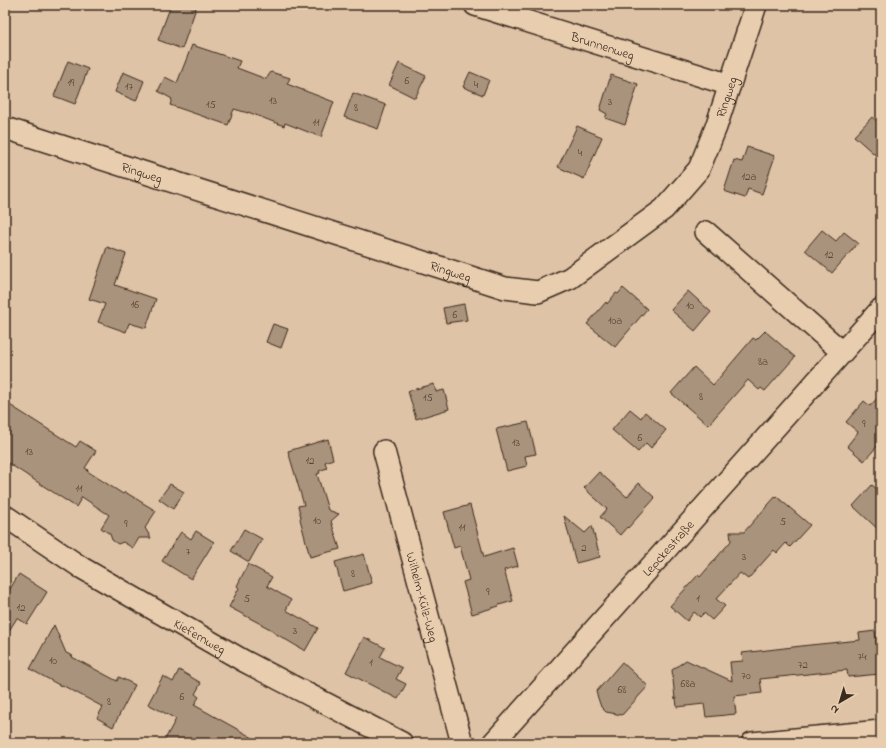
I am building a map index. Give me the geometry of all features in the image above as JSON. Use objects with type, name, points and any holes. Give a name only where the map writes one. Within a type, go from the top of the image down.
[{"type":"street","name":"Brunnenweg","points":[[475,5],[730,85]]},
{"type":"street","name":"Ringweg","points":[[5,128],[505,288],[538,292],[570,278],[664,209],[699,169],[716,127],[756,5]]},
{"type":"street","points":[[706,232],[842,352]]},
{"type":"street","name":"Lepckestraße","points":[[492,743],[881,309]]},
{"type":"street","name":"Wilhelm-Külz-Weg","points":[[384,451],[462,743]]},
{"type":"street","name":"Kiefernweg","points":[[5,516],[82,568],[244,661],[402,743]]},
{"type":"street","points":[[752,743],[881,731]]},
{"type":"building","points":[[171,5],[197,5],[182,49],[158,40]]},
{"type":"building","points":[[192,45],[240,61],[237,68],[266,79],[271,72],[290,78],[287,84],[334,102],[321,137],[285,123],[284,126],[248,112],[234,109],[228,125],[170,105],[172,99],[158,91],[165,77],[177,83]]},
{"type":"building","points":[[68,61],[88,69],[75,104],[54,96]]},
{"type":"building","points":[[399,63],[426,76],[415,98],[389,85]]},
{"type":"building","points":[[123,72],[144,81],[136,101],[115,92]]},
{"type":"building","points":[[470,72],[489,80],[483,95],[463,87]]},
{"type":"building","points":[[611,75],[638,84],[625,125],[605,118],[607,114],[600,110]]},
{"type":"building","points":[[353,93],[386,105],[378,129],[344,117]]},
{"type":"building","points":[[872,117],[881,125],[881,160],[854,136]]},
{"type":"building","points":[[577,126],[602,137],[584,179],[558,167]]},
{"type":"building","points":[[747,147],[775,156],[762,194],[748,189],[745,198],[724,191],[734,160],[742,162]]},
{"type":"building","points":[[822,230],[836,241],[844,232],[858,243],[832,273],[805,250]]},
{"type":"building","points":[[107,247],[126,254],[115,285],[156,299],[146,328],[129,323],[126,332],[98,322],[105,304],[89,299]]},
{"type":"building","points":[[623,288],[647,309],[615,347],[587,324],[606,302],[607,304],[616,293],[618,294]]},
{"type":"building","points":[[688,291],[711,312],[695,331],[671,310]]},
{"type":"building","points":[[464,304],[467,320],[446,323],[443,308]]},
{"type":"building","points":[[273,324],[288,329],[281,348],[266,342]]},
{"type":"building","points":[[765,331],[795,357],[765,391],[761,388],[759,390],[748,380],[708,425],[671,393],[694,367],[713,385],[753,338],[756,340]]},
{"type":"building","points":[[434,384],[436,392],[444,390],[449,409],[416,419],[408,391]]},
{"type":"building","points":[[881,394],[881,442],[864,461],[847,446],[858,432],[846,422],[864,401],[870,406]]},
{"type":"building","points":[[5,402],[76,447],[80,441],[96,451],[85,468],[88,470],[87,471],[123,494],[125,492],[156,511],[145,528],[151,538],[139,538],[133,548],[123,542],[118,544],[112,540],[110,534],[101,528],[109,515],[82,497],[76,507],[5,461]]},
{"type":"building","points":[[630,409],[641,418],[645,412],[666,430],[651,448],[646,443],[638,452],[612,430]]},
{"type":"building","points":[[528,422],[536,454],[525,456],[527,466],[507,471],[496,429]]},
{"type":"building","points":[[328,439],[333,459],[325,462],[327,468],[319,471],[320,473],[317,474],[328,510],[339,514],[331,521],[340,549],[310,557],[298,506],[304,505],[288,451]]},
{"type":"building","points":[[599,472],[627,497],[639,483],[655,498],[620,535],[600,517],[607,509],[584,488]]},
{"type":"building","points":[[170,484],[184,492],[173,509],[159,499]]},
{"type":"building","points":[[872,485],[881,493],[881,532],[853,506]]},
{"type":"building","points":[[776,496],[810,525],[790,547],[786,543],[777,553],[774,550],[748,579],[740,573],[716,599],[725,606],[712,620],[704,613],[700,617],[694,612],[687,621],[670,606],[698,575],[700,577],[731,541],[730,532],[744,532]]},
{"type":"building","points":[[470,505],[484,557],[513,548],[518,566],[504,570],[513,601],[472,614],[463,582],[469,580],[460,546],[454,548],[444,512]]},
{"type":"building","points":[[564,516],[585,533],[592,526],[600,557],[576,563]]},
{"type":"building","points":[[244,529],[262,539],[249,562],[231,551]]},
{"type":"building","points":[[196,531],[214,542],[191,579],[162,561],[181,532],[191,539]]},
{"type":"building","points":[[364,554],[372,583],[343,591],[335,562]]},
{"type":"building","points":[[248,564],[272,577],[267,586],[291,600],[286,610],[318,628],[305,651],[273,632],[274,631],[229,607],[239,588],[237,586]]},
{"type":"building","points":[[19,574],[47,592],[27,624],[17,618],[5,637],[5,597]]},
{"type":"building","points":[[54,625],[66,653],[117,681],[119,677],[135,685],[113,727],[97,718],[103,707],[30,669]]},
{"type":"building","points":[[875,631],[880,674],[848,677],[847,670],[760,679],[762,693],[734,696],[736,714],[706,717],[704,704],[677,707],[672,670],[686,660],[732,681],[730,662],[743,661],[742,653],[860,640],[859,633]]},
{"type":"building","points":[[364,637],[385,648],[380,657],[402,668],[396,679],[406,684],[398,699],[346,672]]},
{"type":"building","points":[[622,662],[648,686],[622,715],[606,712],[601,707],[596,692]]},
{"type":"building","points":[[179,670],[201,683],[195,694],[199,697],[194,705],[262,743],[163,743],[176,719],[148,704],[163,676],[173,682]]}]
